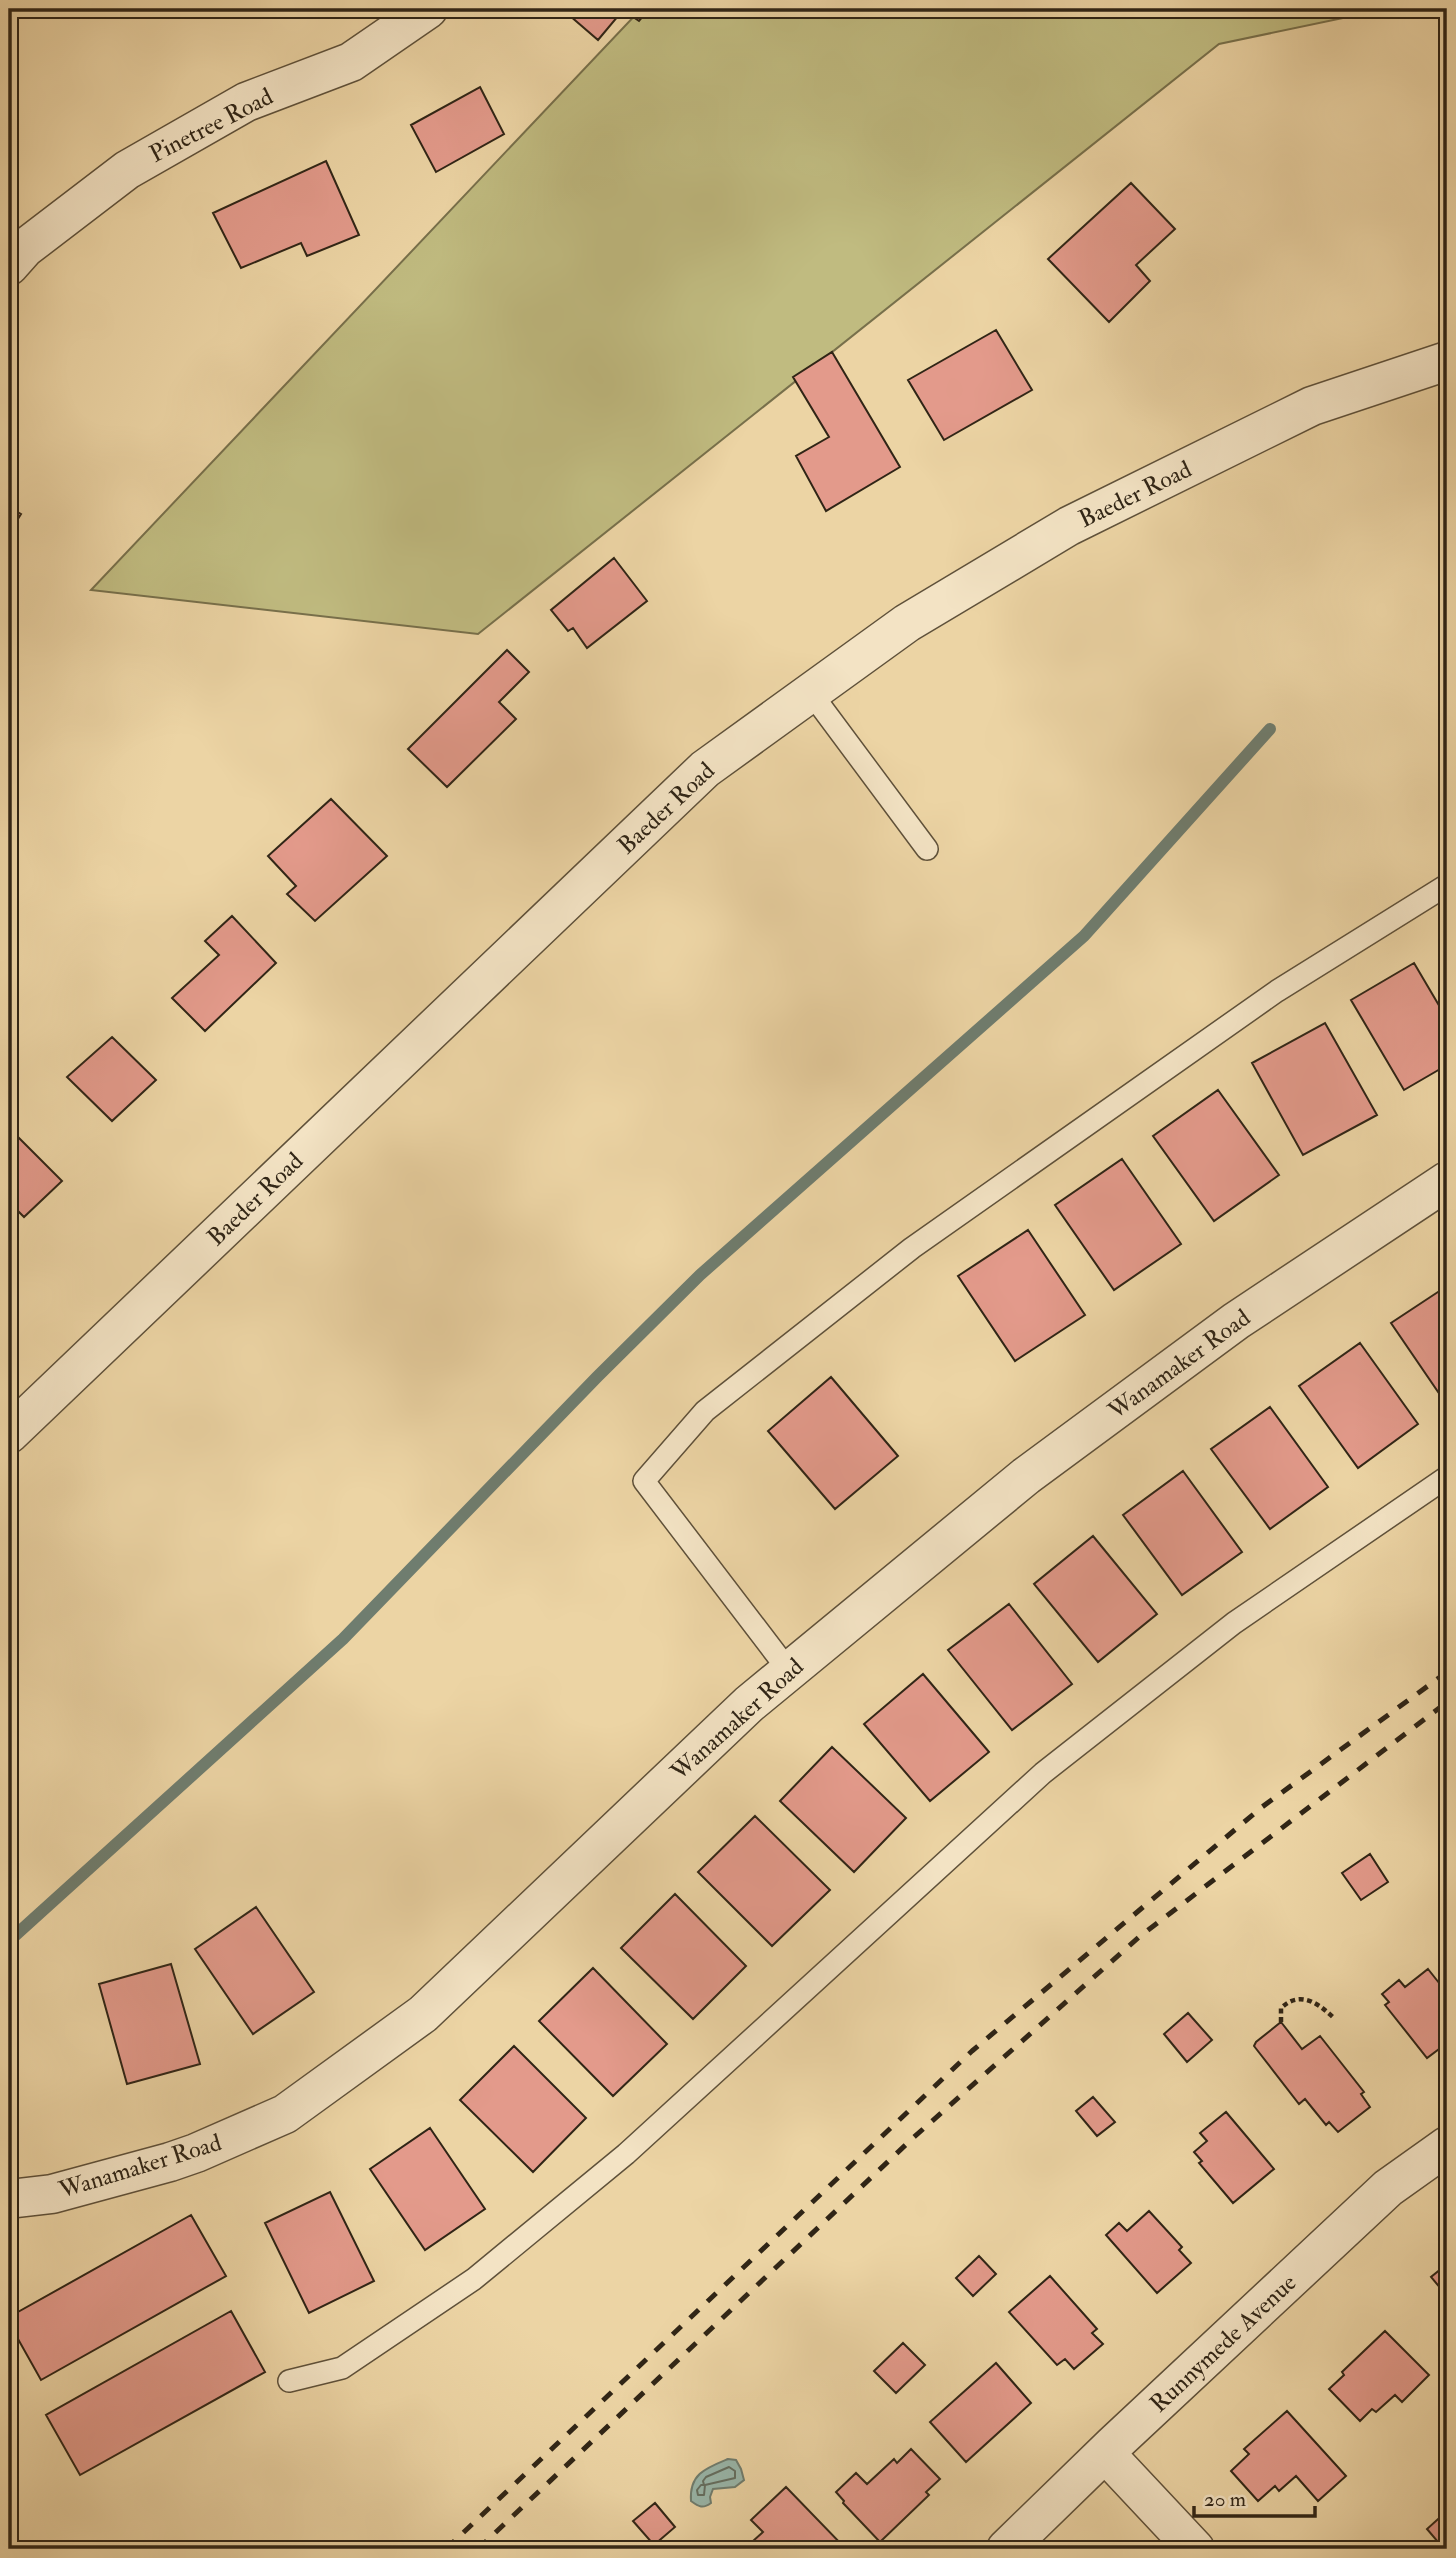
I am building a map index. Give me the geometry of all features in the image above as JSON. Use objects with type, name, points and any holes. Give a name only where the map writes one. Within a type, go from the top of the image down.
[{"type":"street","name":"Pinetree Road","points":[[9,266],[25,248],[127,170],[246,102],[351,62],[428,9]]},
{"type":"street","name":"Baeder Road","points":[[9,1434],[705,769],[907,623],[1069,526],[1312,406],[1447,361]]},
{"type":"street","name":"Wanamaker Road","points":[[9,2199],[52,2194],[170,2162],[285,2114],[423,2014],[749,1704],[1026,1476],[1236,1321],[1447,1181]]},
{"type":"street","name":"Runnymede Avenue","points":[[1006,2549],[1388,2188],[1447,2146]]},
{"type":"street","points":[[1105,2453],[1195,2549]]},
{"type":"lane","points":[[811,693],[927,849]]},
{"type":"lane","points":[[789,1671],[644,1481],[705,1412],[912,1248],[1277,991],[1447,886]]},
{"type":"lane","points":[[289,2381],[342,2368],[474,2278],[626,2154],[1043,1773],[1234,1623],[1447,1477]]},
{"type":"path","points":[[1281,2022],[1281,2008],[1299,1998],[1320,2004],[1334,2018]]},
{"type":"shaded area","points":[[641,9],[1386,9],[1219,44],[478,634],[91,590]]},
{"type":"water","points":[[728,2459],[736,2460],[744,2480],[735,2487],[713,2489],[711,2503],[706,2506],[699,2506],[691,2501],[693,2484],[700,2473]]},
{"type":"building","points":[[562,9],[649,9],[639,21],[623,10],[598,40]]},
{"type":"building","points":[[480,87],[504,134],[436,172],[411,125]]},
{"type":"building","points":[[326,161],[359,235],[307,256],[301,243],[241,268],[213,213]]},
{"type":"building","points":[[1131,183],[1175,229],[1136,265],[1150,281],[1109,322],[1048,259]]},
{"type":"building","points":[[996,330],[1032,390],[944,440],[908,380]]},
{"type":"building","points":[[832,352],[900,467],[826,511],[796,456],[829,437],[793,377]]},
{"type":"building","points":[[9,507],[21,514],[9,533]]},
{"type":"building","points":[[614,558],[647,601],[587,648],[573,628],[568,631],[551,610]]},
{"type":"building","points":[[507,650],[529,672],[499,702],[516,719],[447,787],[408,749]]},
{"type":"building","points":[[331,799],[387,856],[315,921],[287,894],[296,886],[268,856]]},
{"type":"building","points":[[232,916],[276,963],[205,1031],[172,998],[219,955],[205,941]]},
{"type":"building","points":[[1414,963],[1447,1019],[1447,1065],[1404,1090],[1351,1000]]},
{"type":"building","points":[[1325,1023],[1377,1115],[1303,1155],[1252,1063]]},
{"type":"building","points":[[112,1037],[156,1080],[112,1121],[67,1077]]},
{"type":"building","points":[[1218,1090],[1279,1175],[1214,1221],[1153,1136]]},
{"type":"building","points":[[10,1129],[62,1181],[24,1217],[9,1202]]},
{"type":"building","points":[[1122,1159],[1181,1244],[1114,1290],[1055,1205]]},
{"type":"building","points":[[1028,1230],[1085,1315],[1015,1361],[958,1276]]},
{"type":"building","points":[[1447,1286],[1447,1405],[1391,1323]]},
{"type":"building","points":[[1360,1343],[1418,1424],[1358,1468],[1299,1386]]},
{"type":"building","points":[[831,1377],[898,1456],[835,1509],[768,1431]]},
{"type":"building","points":[[1270,1407],[1328,1487],[1270,1529],[1211,1449]]},
{"type":"building","points":[[1183,1471],[1242,1552],[1182,1595],[1123,1515]]},
{"type":"building","points":[[1093,1536],[1157,1614],[1098,1662],[1034,1584]]},
{"type":"building","points":[[1009,1604],[1072,1684],[1012,1730],[948,1650]]},
{"type":"building","points":[[923,1674],[989,1752],[930,1801],[864,1724]]},
{"type":"building","points":[[832,1747],[906,1818],[854,1872],[780,1801]]},
{"type":"building","points":[[755,1816],[830,1890],[772,1946],[698,1872]]},
{"type":"building","points":[[1370,1854],[1388,1882],[1361,1900],[1342,1873]]},
{"type":"building","points":[[675,1894],[746,1966],[693,2019],[621,1948]]},
{"type":"building","points":[[256,1907],[314,1992],[253,2034],[195,1949]]},
{"type":"building","points":[[171,1964],[200,2064],[127,2084],[99,1984]]},
{"type":"building","points":[[593,1968],[667,2044],[613,2096],[539,2021]]},
{"type":"building","points":[[1428,1969],[1447,1993],[1447,2043],[1427,2058],[1385,2005],[1389,2002],[1382,1994],[1399,1980],[1405,1987]]},
{"type":"building","points":[[1188,2013],[1212,2040],[1187,2062],[1164,2034]]},
{"type":"building","points":[[1281,2022],[1302,2049],[1320,2036],[1364,2092],[1361,2094],[1370,2107],[1338,2132],[1329,2122],[1326,2125],[1305,2099],[1299,2104],[1254,2046]]},
{"type":"building","points":[[514,2046],[586,2118],[533,2172],[460,2100]]},
{"type":"building","points":[[1093,2097],[1115,2122],[1097,2136],[1076,2111]]},
{"type":"building","points":[[1226,2112],[1274,2169],[1233,2203],[1199,2163],[1202,2161],[1194,2152],[1207,2141],[1200,2133]]},
{"type":"building","points":[[430,2128],[485,2209],[425,2250],[370,2169]]},
{"type":"building","points":[[330,2192],[374,2281],[309,2313],[265,2223]]},
{"type":"building","points":[[1149,2211],[1182,2247],[1179,2250],[1191,2263],[1157,2293],[1106,2235],[1119,2223],[1127,2231]]},
{"type":"building","points":[[191,2215],[226,2276],[41,2380],[9,2323],[9,2317]]},
{"type":"building","points":[[979,2256],[996,2274],[973,2296],[956,2278]]},
{"type":"building","points":[[1447,2264],[1447,2296],[1431,2277]]},
{"type":"building","points":[[1050,2276],[1097,2329],[1092,2333],[1103,2344],[1074,2369],[1065,2359],[1057,2365],[1009,2312]]},
{"type":"building","points":[[231,2311],[265,2372],[80,2475],[46,2415]]},
{"type":"building","points":[[1385,2331],[1429,2375],[1402,2402],[1395,2395],[1376,2412],[1372,2409],[1360,2421],[1329,2389],[1344,2375],[1342,2372]]},
{"type":"building","points":[[903,2343],[925,2365],[896,2393],[874,2371]]},
{"type":"building","points":[[996,2363],[1031,2403],[966,2462],[930,2422]]},
{"type":"building","points":[[1287,2411],[1346,2476],[1318,2501],[1296,2476],[1279,2491],[1275,2486],[1258,2501],[1231,2471],[1249,2454],[1244,2449]]},
{"type":"building","points":[[911,2449],[940,2479],[926,2492],[929,2495],[880,2542],[836,2492],[856,2473],[867,2484],[894,2459],[897,2463]]},
{"type":"building","points":[[786,2487],[846,2549],[761,2549],[753,2541],[763,2532],[751,2520]]},
{"type":"building","points":[[655,2503],[675,2527],[654,2545],[633,2521]]},
{"type":"building","points":[[1447,2511],[1447,2549],[1444,2549],[1427,2529]]},
{"type":"waterway","points":[[9,1941],[343,1639],[597,1377],[700,1275],[1084,936],[1270,729]]},
{"type":"railway","points":[[446,2549],[972,2051],[1262,1807],[1447,1672]]},
{"type":"railway","points":[[478,2549],[913,2138],[1139,1937],[1447,1702]]}]
